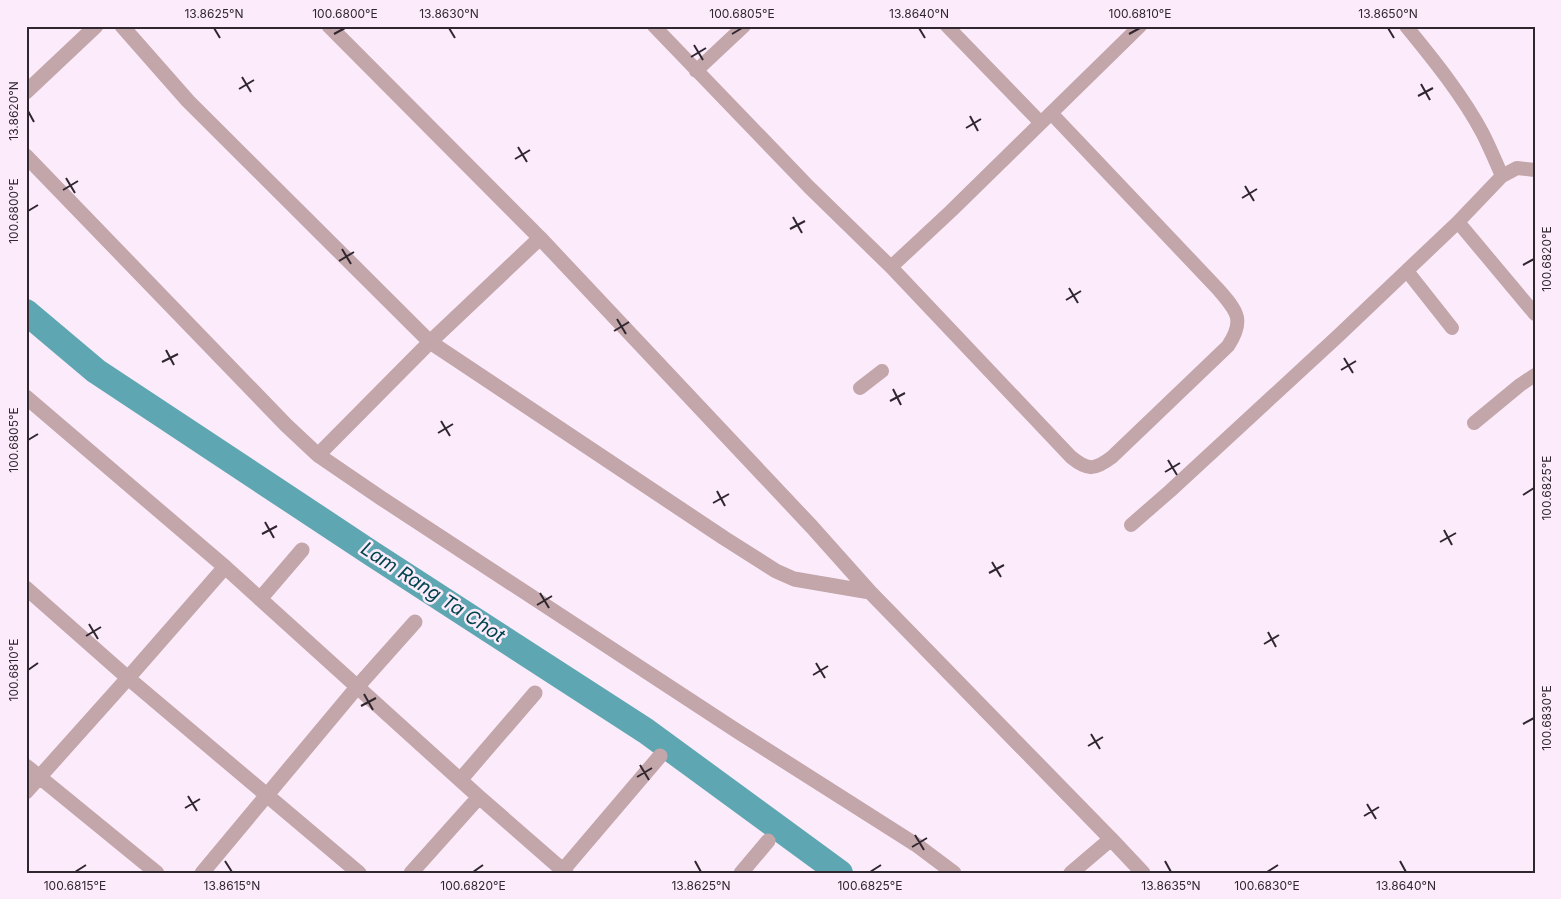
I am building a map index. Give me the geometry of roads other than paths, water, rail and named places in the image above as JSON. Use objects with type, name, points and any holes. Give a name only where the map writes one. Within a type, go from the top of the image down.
[{"type":"street","points":[[26,92],[96,26]]},
{"type":"street","points":[[122,26],[188,101],[430,342],[776,572],[794,579],[870,592]]},
{"type":"street","points":[[329,26],[540,238],[812,527],[870,592],[1143,873]]},
{"type":"street","points":[[26,156],[286,425],[318,455],[380,498],[737,731],[918,846],[954,873]]},
{"type":"street","points":[[318,455],[430,342],[540,238]]},
{"type":"street","points":[[26,397],[225,567],[479,797],[564,871],[660,756]]},
{"type":"street","points":[[260,599],[302,550]]},
{"type":"street","points":[[26,792],[225,567]]},
{"type":"street","points":[[26,588],[128,678],[359,873]]},
{"type":"street","points":[[202,873],[358,686],[415,622]]},
{"type":"street","points":[[461,779],[535,693]]},
{"type":"street","points":[[26,766],[157,873]]},
{"type":"street","points":[[411,873],[479,797]]},
{"type":"street","points":[[1071,873],[1111,839]]},
{"type":"street","points":[[741,873],[768,841]]},
{"type":"lane","points":[[654,26],[808,187],[891,267],[1070,458],[1082,466],[1090,467],[1102,464],[1112,457],[1228,346],[1236,334],[1238,324],[1236,313],[1231,304],[1051,112]]},
{"type":"lane","points":[[696,71],[744,26]]},
{"type":"lane","points":[[947,26],[1041,123]]},
{"type":"lane","points":[[891,267],[951,212],[1140,26]]},
{"type":"lane","points":[[1406,26],[1423,46],[1467,108],[1483,134],[1502,176]]},
{"type":"lane","points":[[1131,525],[1407,271],[1502,176],[1517,168],[1535,170]]},
{"type":"lane","points":[[1458,222],[1535,314]]},
{"type":"lane","points":[[1407,271],[1452,328]]},
{"type":"lane","points":[[860,388],[882,370]]},
{"type":"lane","points":[[1474,423],[1535,375]]},
{"type":"waterway","name":"Lam Rang Ta Chot","points":[[26,312],[96,371],[371,553],[646,731],[840,873]]}]
